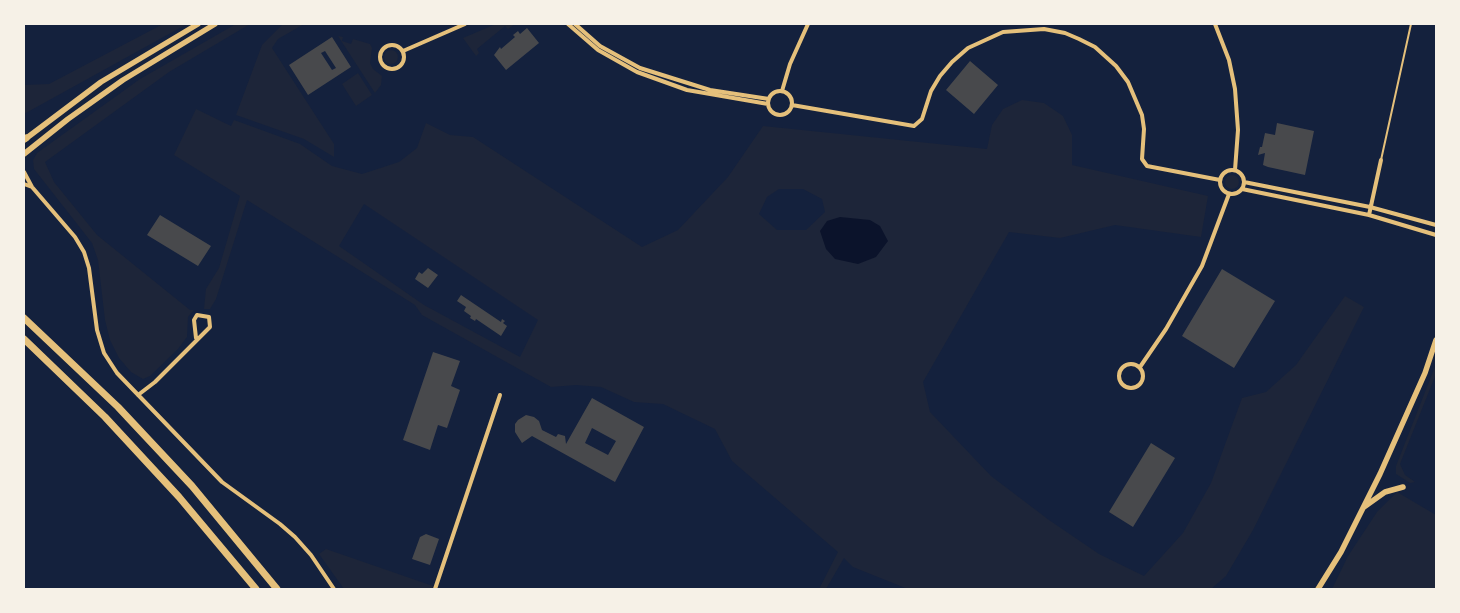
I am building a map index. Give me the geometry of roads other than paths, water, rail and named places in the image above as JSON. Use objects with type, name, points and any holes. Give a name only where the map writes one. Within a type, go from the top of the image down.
[{"type":"highway","points":[[24,318],[118,407],[186,479],[277,589]]},
{"type":"highway","points":[[24,339],[105,417],[173,489],[256,589]]},
{"type":"main road","points":[[24,139],[101,82],[198,24]]},
{"type":"main road","points":[[24,154],[68,119],[123,80],[215,24]]},
{"type":"main road","points":[[1318,589],[1341,552],[1380,474],[1425,373],[1436,340]]},
{"type":"main road","points":[[1362,508],[1385,492],[1402,486]]},
{"type":"street","points":[[402,51],[466,24]]},
{"type":"street","points":[[568,24],[598,50],[637,72],[694,92],[768,104]]},
{"type":"street","points":[[575,24],[600,46],[640,68],[710,90],[769,99]]},
{"type":"street","points":[[782,91],[790,64],[808,24]]},
{"type":"street","points":[[1215,24],[1227,54],[1235,90],[1238,130],[1235,170]]},
{"type":"street","points":[[792,105],[914,126],[922,119],[931,91],[940,76],[968,48],[1003,32],[1044,28],[1065,33],[1095,47],[1116,66],[1128,82],[1142,115],[1144,129],[1142,159],[1147,166],[1220,180]]},
{"type":"street","points":[[395,45],[402,51],[402,63],[396,68],[388,69],[382,64],[381,52],[387,46],[395,45]]},
{"type":"street","points":[[782,91],[789,95],[792,105],[789,112],[782,116],[774,114],[768,104],[769,99],[773,93],[782,91]]},
{"type":"street","points":[[1369,215],[1381,160]]},
{"type":"street","points":[[1235,170],[1241,174],[1244,182],[1242,189],[1238,193],[1229,194],[1221,187],[1220,180],[1227,171],[1235,170]]},
{"type":"street","points":[[24,172],[32,187],[76,237],[84,252],[89,268],[100,341],[110,364],[222,482],[295,537],[311,555],[334,589]]},
{"type":"street","points":[[1244,182],[1370,207],[1436,225]]},
{"type":"street","points":[[24,184],[32,187]]},
{"type":"street","points":[[1242,189],[1369,215],[1436,235]]},
{"type":"street","points":[[1140,367],[1166,328],[1202,266],[1229,194]]},
{"type":"street","points":[[138,395],[155,382],[196,338],[210,327],[209,317],[197,315],[194,320],[196,338]]},
{"type":"street","points":[[1128,364],[1140,367],[1143,377],[1140,384],[1133,388],[1123,385],[1119,377],[1121,369],[1128,364]]},
{"type":"street","points":[[435,589],[500,396]]},
{"type":"lane","points":[[1381,160],[1410,24]]}]
